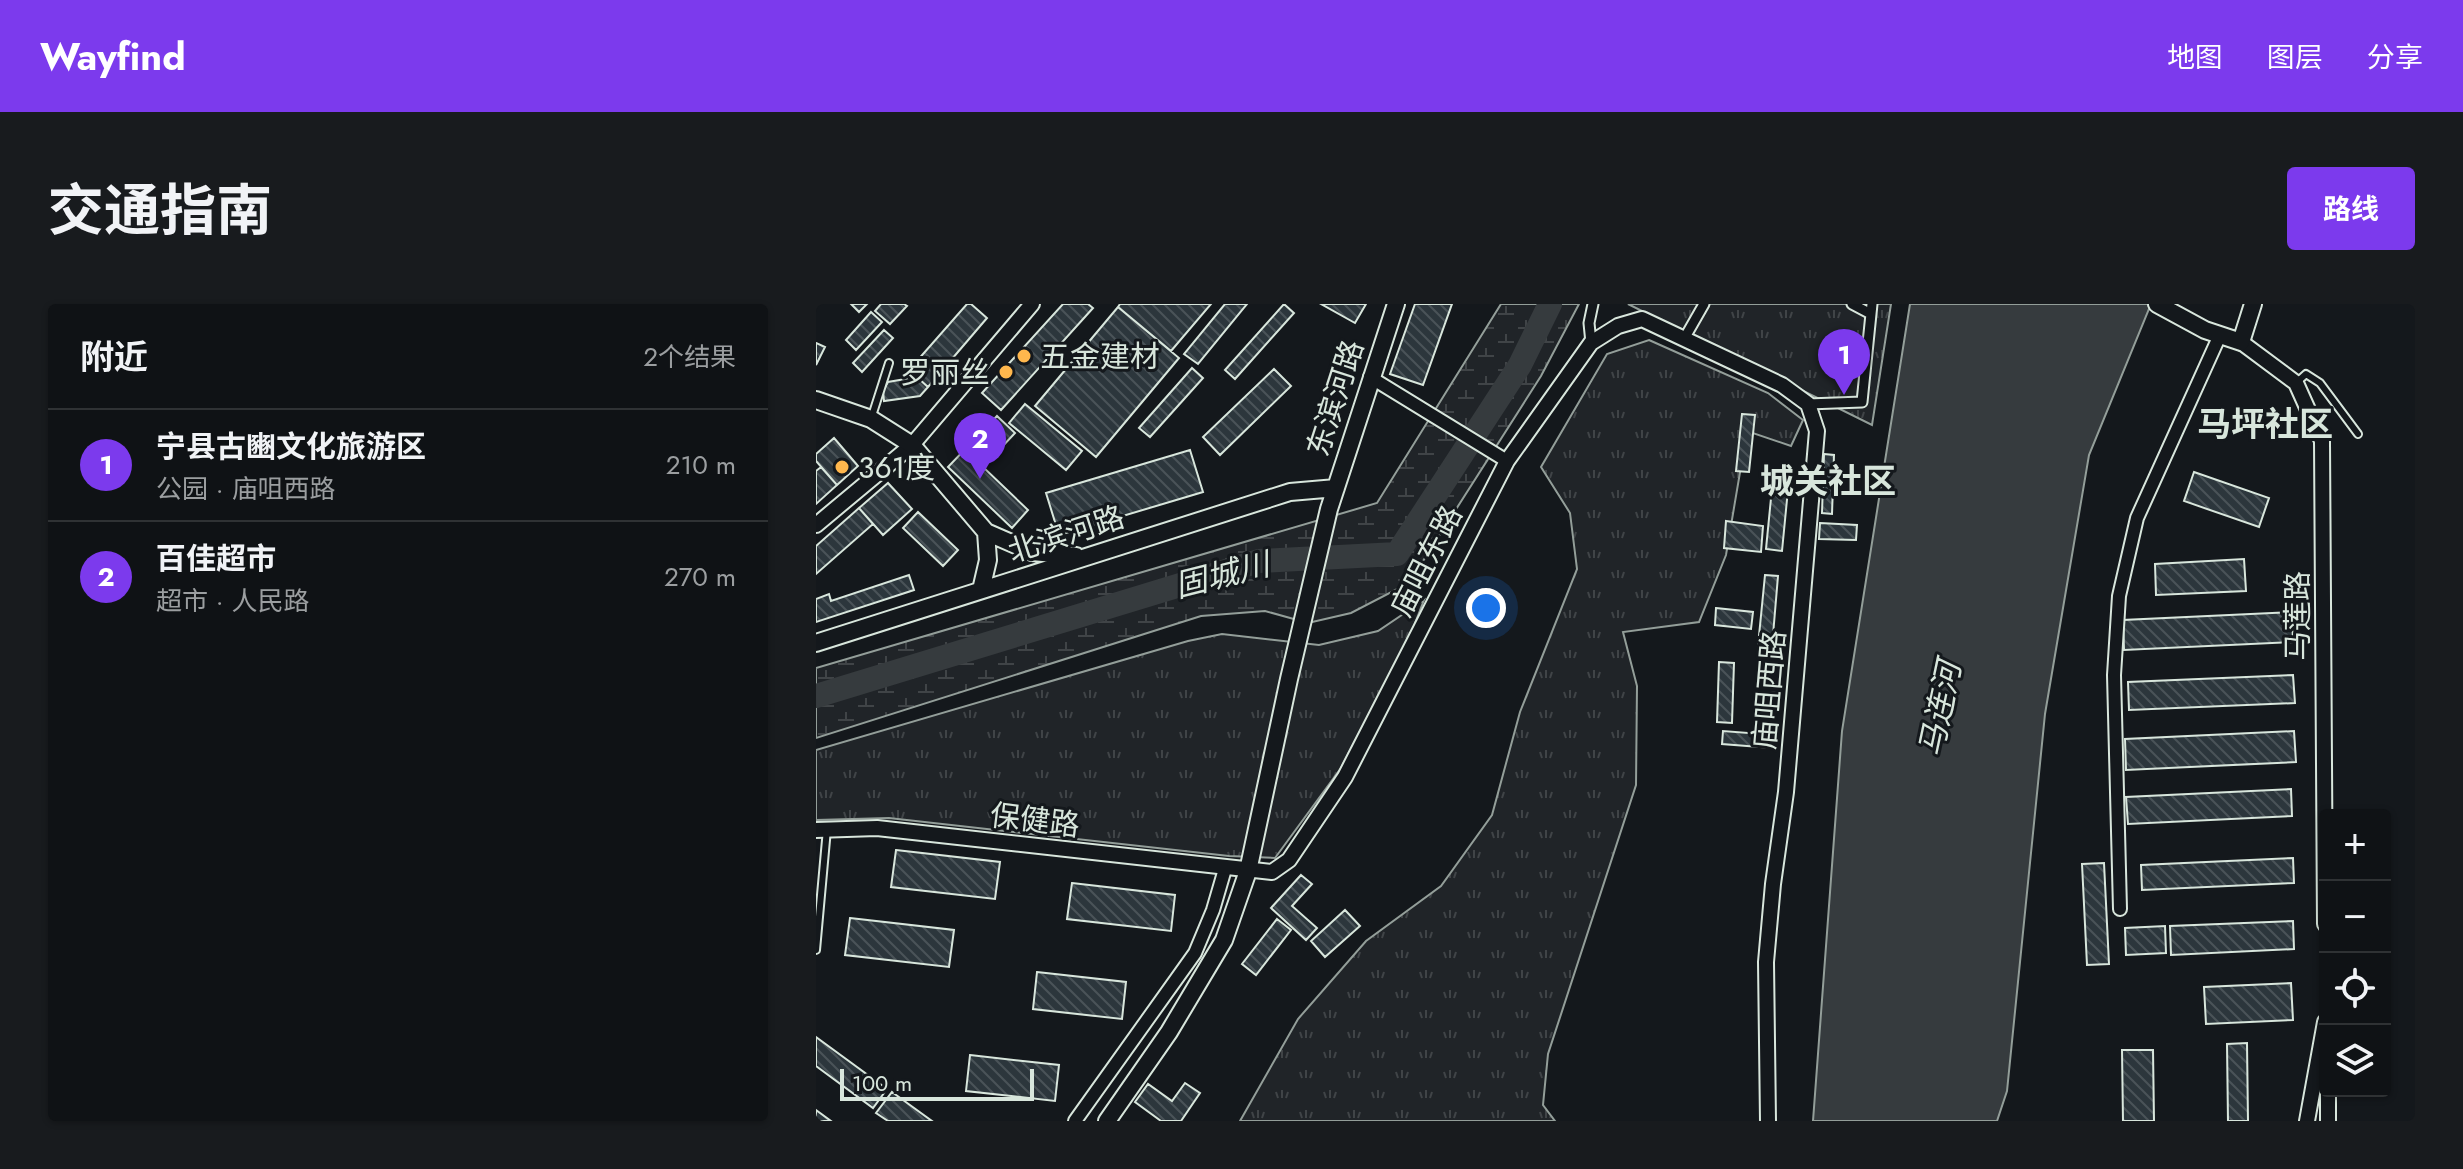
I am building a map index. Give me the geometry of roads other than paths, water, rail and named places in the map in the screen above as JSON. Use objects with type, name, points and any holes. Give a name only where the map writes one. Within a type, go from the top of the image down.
[{"type":"main road","name":"东滨河路","points":[[1107,1121],[1169,1032],[1224,940],[1248,871],[1329,509],[1396,304]]},
{"type":"main road","points":[[2157,304],[2212,332],[2241,342],[2253,304]]},
{"type":"main road","points":[[816,400],[871,419],[912,445],[986,532],[1032,552],[1086,557]]},
{"type":"main road","name":"北滨河路","points":[[816,643],[1290,492],[1336,488]]},
{"type":"main road","points":[[981,590],[988,560],[986,532]]},
{"type":"street","points":[[816,525],[912,445],[1032,304]]},
{"type":"street","points":[[1591,343],[1589,323],[1593,304]]},
{"type":"street","points":[[1704,304],[1684,339],[1782,385],[1808,404],[1862,402],[1871,309],[1852,304]]},
{"type":"street","name":"庙咀东路","points":[[1248,871],[1272,872],[1289,860],[1345,777],[1507,461],[1591,343],[1618,326],[1642,319],[1684,339]]},
{"type":"street","points":[[2120,909],[2114,675],[2119,596],[2137,518],[2212,332]]},
{"type":"street","name":"马莲路","points":[[2241,342],[2296,383],[2322,441],[2325,881]]},
{"type":"street","points":[[1370,377],[1507,461]]},
{"type":"street","name":"庙咀西路","points":[[1768,1121],[1766,962],[1786,792],[1817,431],[1808,404]]},
{"type":"street","name":"保健路","points":[[821,829],[877,828],[1248,871]]},
{"type":"street","points":[[1075,1121],[1195,953],[1213,910],[1225,869]]},
{"type":"street","points":[[2307,1121],[2324,1025]]},
{"type":"street","points":[[2328,1097],[2328,1121]]},
{"type":"lane","points":[[871,419],[889,363]]},
{"type":"lane","points":[[2296,383],[2306,374],[2320,383],[2358,434]]},
{"type":"lane","points":[[816,950],[821,829]]},
{"type":"water","name":"马连河","points":[[1910,304],[2151,304],[2089,455],[2045,714],[2007,1091],[1997,1121],[1813,1121],[1842,731]]},
{"type":"waterway","name":"固城川","points":[[816,696],[1259,561],[1397,554],[1520,365],[1550,304]]},
{"type":"place","name":"五金建材","points":[[1024,356]]},
{"type":"place","name":"罗丽丝","points":[[1006,372]]},
{"type":"place","name":"宁县古豳文化旅游区","points":[[1844,395]]},
{"type":"place","name":"361度","points":[[842,467]]},
{"type":"place","name":"百佳超市","points":[[980,479]]},
{"type":"district","name":"马坪社区","points":[[2265,424]]},
{"type":"district","name":"城关社区","points":[[1828,481]]}]
